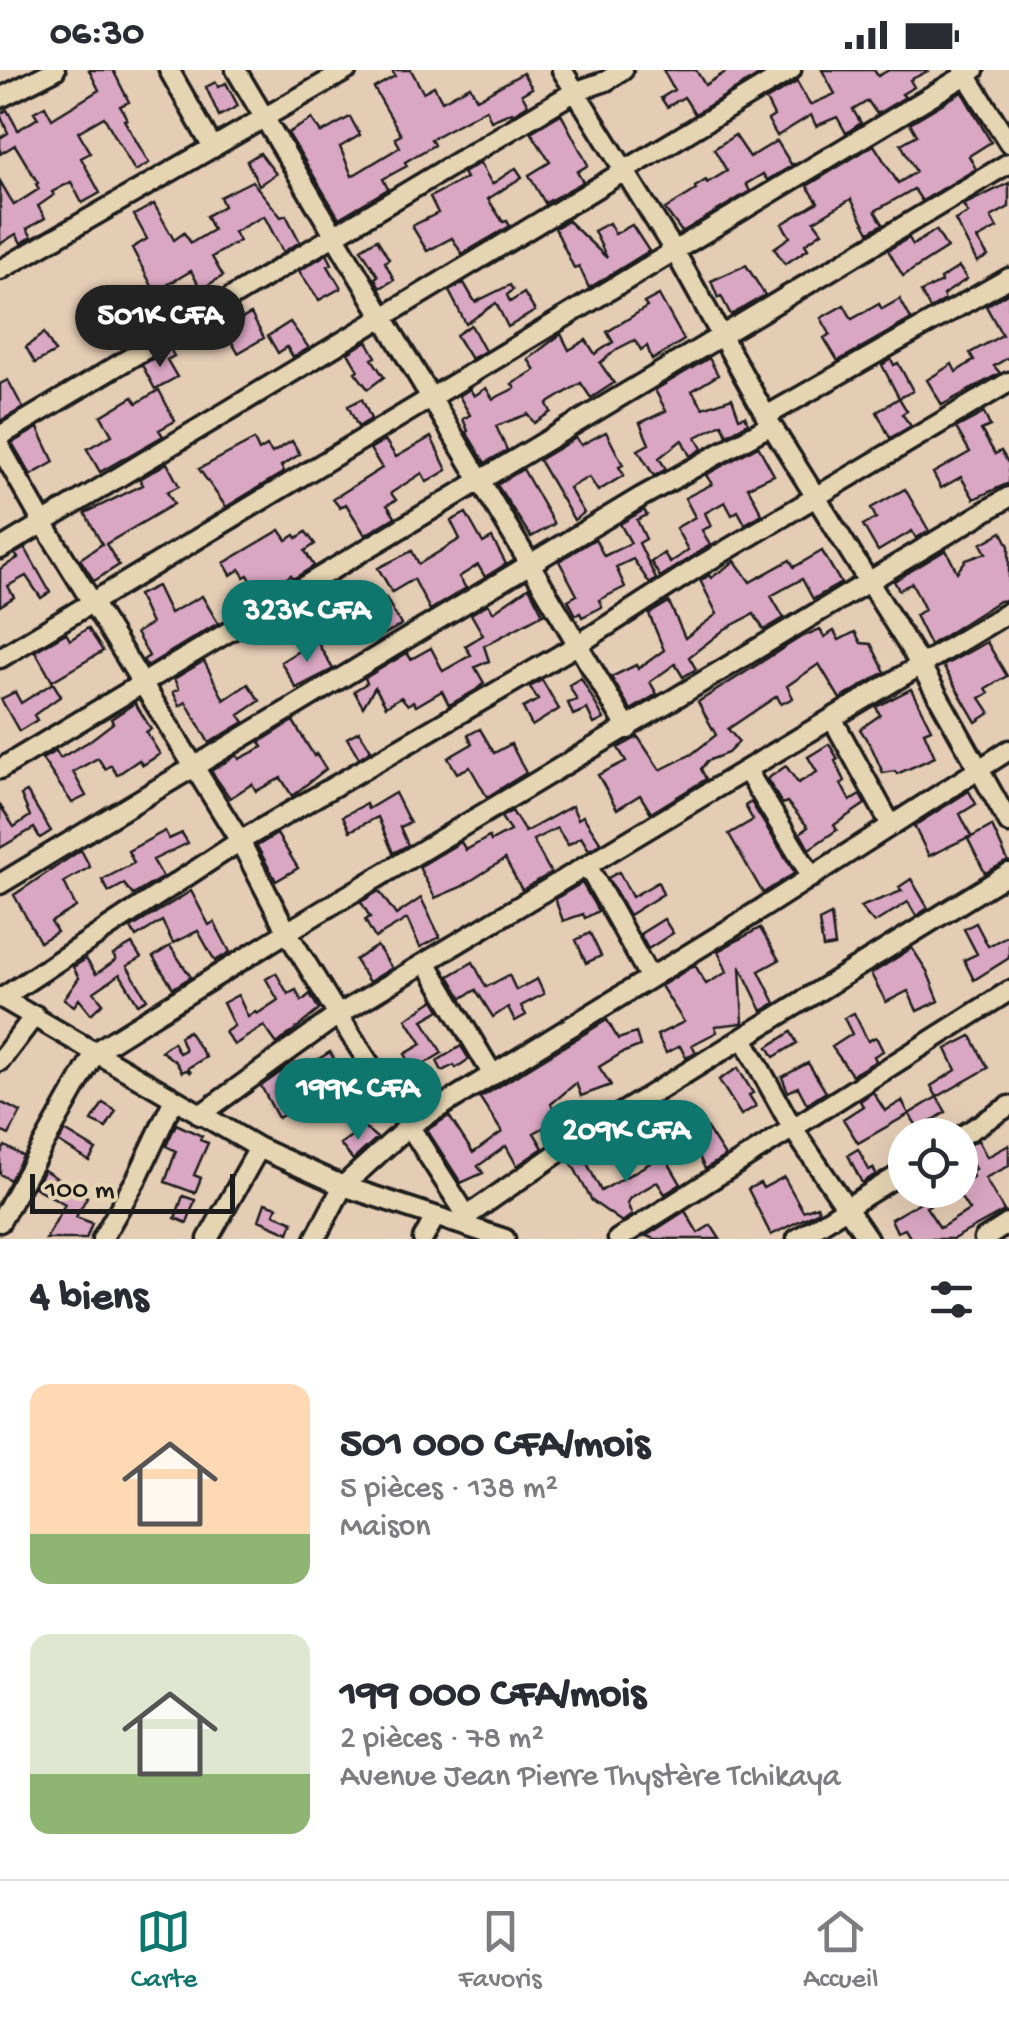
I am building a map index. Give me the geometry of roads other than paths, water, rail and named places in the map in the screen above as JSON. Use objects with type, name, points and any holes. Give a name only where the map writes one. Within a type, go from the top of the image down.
[{"type":"street","points":[[0,98],[55,70]]},
{"type":"street","points":[[169,70],[213,148]]},
{"type":"street","points":[[236,70],[628,729]]},
{"type":"street","points":[[0,270],[347,70]]},
{"type":"street","points":[[562,70],[675,252],[769,420],[920,664],[1009,823]]},
{"type":"street","points":[[0,436],[574,92],[606,81],[623,70]]},
{"type":"street","points":[[0,549],[791,70]]},
{"type":"street","points":[[0,658],[968,72],[1009,143]]},
{"type":"street","points":[[0,770],[1009,163]]},
{"type":"street","points":[[0,884],[1009,278]]},
{"type":"street","points":[[1,998],[240,841],[579,644],[698,567],[1009,382]]},
{"type":"street","points":[[0,447],[240,841],[287,932],[409,1126],[462,1219]]},
{"type":"street","points":[[0,1222],[96,1051],[869,579],[1009,498]]},
{"type":"street","points":[[200,1116],[338,1015],[1009,612]]},
{"type":"street","points":[[832,718],[890,825]]},
{"type":"street","points":[[315,1239],[343,1186],[409,1126],[812,877],[1009,750]]},
{"type":"street","points":[[747,772],[812,877]]},
{"type":"street","points":[[588,867],[650,978]]},
{"type":"street","points":[[462,1219],[565,1148],[1009,873]]},
{"type":"street","points":[[426,962],[494,1075]]},
{"type":"street","points":[[618,1239],[1009,991]]},
{"type":"street","points":[[1,998],[259,1148],[343,1186],[435,1216],[462,1219],[505,1239]]},
{"type":"street","points":[[0,1060],[35,1015]]},
{"type":"street","points":[[743,1038],[793,1128],[868,1239]]},
{"type":"street","points":[[102,1239],[137,1178],[174,1099]]},
{"type":"street","points":[[978,1125],[1009,1106]]},
{"type":"street","points":[[208,1239],[259,1148]]},
{"type":"street","points":[[798,1239],[888,1181]]},
{"type":"street","points":[[424,1239],[435,1216]]},
{"type":"street","points":[[984,1239],[1009,1223]]}]
